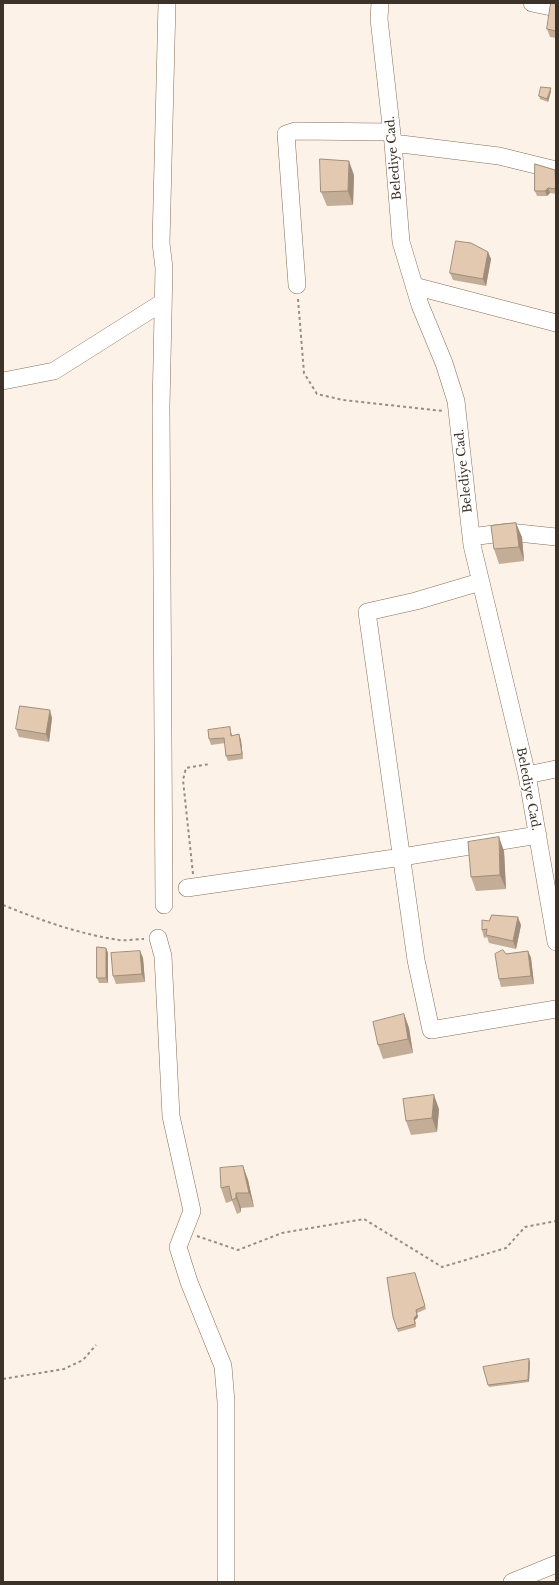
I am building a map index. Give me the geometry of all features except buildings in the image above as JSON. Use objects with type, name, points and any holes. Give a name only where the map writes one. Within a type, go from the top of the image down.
[{"type":"street","points":[[164,905],[161,415],[164,268],[161,243],[167,3]]},
{"type":"street","name":"Belediye Cad.","points":[[380,3],[379,18],[392,138],[401,242],[420,305],[444,363],[456,401],[471,537],[480,582],[527,774],[556,942]]},
{"type":"street","points":[[532,3],[556,8]]},
{"type":"street","points":[[297,285],[286,134],[294,131],[392,138],[499,156],[556,170]]},
{"type":"street","points":[[414,286],[556,323]]},
{"type":"street","points":[[3,381],[54,371],[163,302]]},
{"type":"street","points":[[471,537],[509,532],[556,537]]},
{"type":"street","points":[[480,582],[416,601],[367,612],[416,960],[431,1030],[556,1009]]},
{"type":"street","points":[[527,774],[556,769]]},
{"type":"street","points":[[190,888],[402,857],[538,835]]},
{"type":"street","points":[[158,938],[163,956],[171,1116],[192,1211],[178,1247],[189,1282],[224,1366],[226,1402],[226,1582]]},
{"type":"street","points":[[512,1582],[556,1564]]},
{"type":"path","points":[[297,285],[304,373],[317,394],[343,400],[458,412]]},
{"type":"path","points":[[190,888],[183,780],[186,768],[210,764]]},
{"type":"path","points":[[3,905],[42,921],[120,940],[158,938]]},
{"type":"path","points":[[184,1232],[238,1250],[282,1233],[364,1219],[442,1267],[506,1248],[525,1227],[556,1221]]},
{"type":"path","points":[[3,1379],[64,1369],[83,1360],[96,1345]]}]
